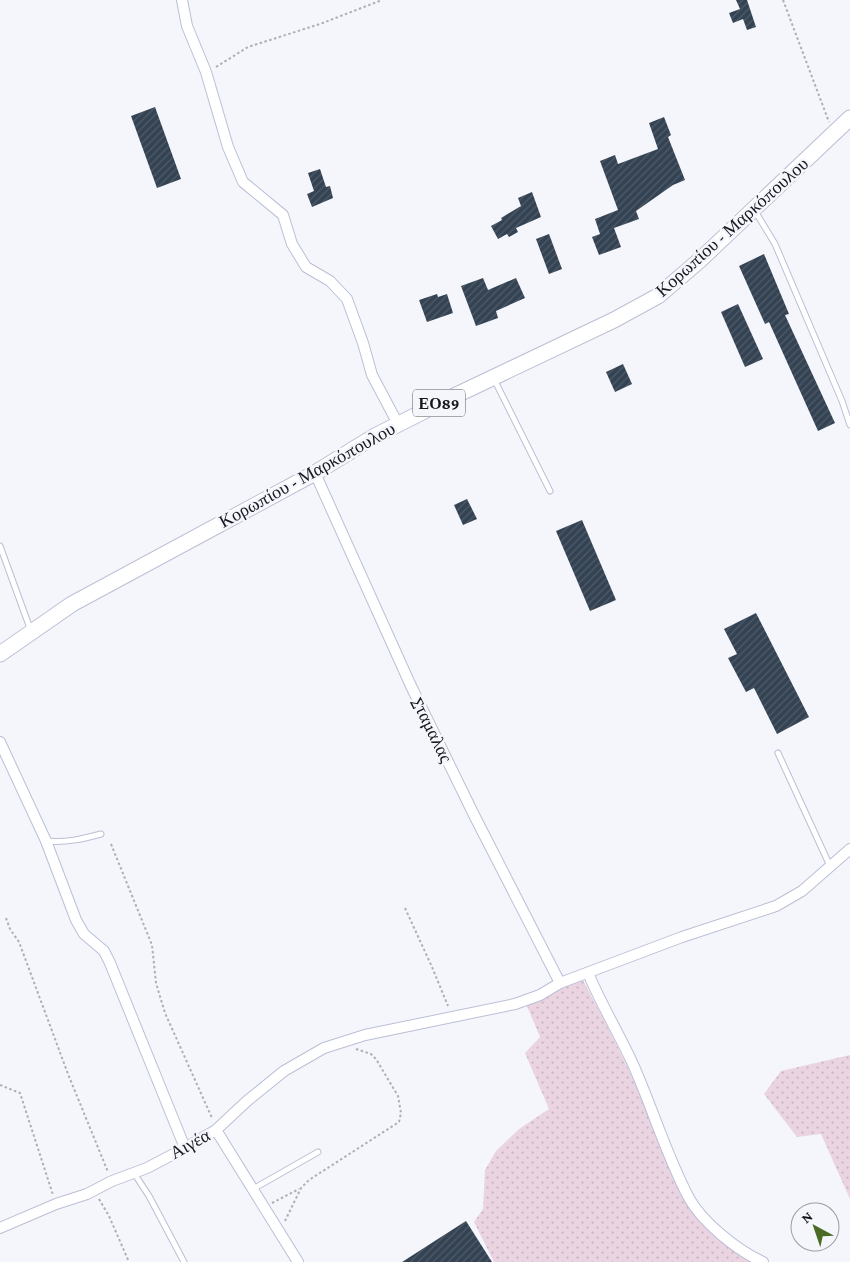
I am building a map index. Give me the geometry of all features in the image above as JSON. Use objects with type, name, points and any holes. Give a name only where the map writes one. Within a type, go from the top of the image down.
[{"type":"main road","name":"Κορωπίου - Μαρκόπουλου","points":[[0,654],[72,604],[315,473],[398,424],[492,377],[614,320],[658,296],[700,260],[850,118]]},
{"type":"street","points":[[182,0],[187,26],[206,72],[228,147],[243,182],[283,215],[292,244],[306,267],[330,280],[347,299],[364,343],[372,375],[398,424]]},
{"type":"street","name":"Σταμαλας","points":[[315,473],[411,686],[474,815],[560,983]]},
{"type":"street","points":[[0,742],[46,841],[76,920],[84,934],[104,951],[110,963],[185,1148]]},
{"type":"street","name":"Αιγέα","points":[[0,1228],[56,1204],[94,1191],[185,1148],[216,1130],[247,1101],[284,1071],[324,1048],[364,1035],[515,1004],[540,995],[560,983],[682,937],[776,906],[802,891],[850,850]]},
{"type":"street","points":[[588,974],[598,999],[631,1061],[690,1200],[714,1228],[747,1255],[763,1262]]},
{"type":"street","points":[[216,1130],[298,1262]]},
{"type":"lane","points":[[754,209],[775,244],[842,401],[850,425]]},
{"type":"lane","points":[[492,377],[550,490]]},
{"type":"lane","points":[[0,546],[31,631]]},
{"type":"lane","points":[[778,753],[831,866]]},
{"type":"lane","points":[[46,841],[78,841],[101,834]]},
{"type":"lane","points":[[253,1189],[318,1152]]},
{"type":"lane","points":[[134,1173],[149,1196],[184,1262]]},
{"type":"path","points":[[206,72],[248,47],[320,24],[382,0]]},
{"type":"path","points":[[783,0],[833,133]]},
{"type":"path","points":[[111,844],[152,945],[156,983],[165,1013],[216,1130]]},
{"type":"path","points":[[404,908],[448,1005],[449,1018]]},
{"type":"path","points":[[6,918],[10,929],[19,942],[68,1074],[112,1181]]},
{"type":"path","points":[[263,1207],[301,1188],[330,1166],[399,1122],[401,1113],[398,1096],[376,1059],[370,1054],[352,1047],[346,1040]]},
{"type":"path","points":[[0,1086],[20,1093],[56,1204]]},
{"type":"path","points":[[280,1232],[301,1188]]},
{"type":"path","points":[[94,1191],[109,1216],[129,1262]]},
{"type":"shaded area","points":[[583,980],[624,1059],[667,1162],[691,1208],[707,1228],[727,1246],[752,1262],[494,1262],[474,1222],[483,1209],[485,1170],[496,1151],[519,1129],[549,1109],[525,1053],[540,1037],[527,1006],[558,988]]},
{"type":"shaded area","points":[[850,1055],[850,1199],[821,1134],[797,1137],[764,1094],[781,1071]]},
{"type":"building","points":[[736,0],[747,0],[756,27],[747,30],[743,19],[733,23],[729,13],[740,9]]},
{"type":"building","points":[[155,107],[181,179],[157,188],[131,116]]},
{"type":"building","points":[[664,117],[671,135],[668,137],[685,180],[673,185],[636,211],[639,219],[614,228],[621,247],[599,255],[592,237],[600,234],[595,219],[618,210],[600,161],[615,155],[618,164],[658,149],[649,123]]},
{"type":"building","points":[[320,169],[326,187],[330,186],[333,198],[312,207],[307,194],[314,191],[308,173]]},
{"type":"building","points":[[532,192],[541,217],[516,228],[518,232],[509,237],[507,234],[498,239],[491,226],[521,206],[518,198]]},
{"type":"building","points":[[549,234],[562,269],[549,274],[536,239]]},
{"type":"building","points":[[764,254],[789,314],[785,315],[835,423],[818,431],[769,322],[765,324],[739,266]]},
{"type":"building","points":[[483,278],[488,290],[516,278],[525,298],[496,311],[498,318],[476,326],[461,286]]},
{"type":"building","points":[[437,294],[438,297],[447,294],[453,313],[427,322],[419,300]]},
{"type":"building","points":[[738,304],[763,359],[745,367],[721,312]]},
{"type":"building","points":[[623,364],[632,384],[615,392],[606,372]]},
{"type":"building","points":[[467,499],[477,519],[463,525],[454,505]]},
{"type":"building","points":[[582,520],[616,600],[590,611],[556,531]]},
{"type":"building","points":[[756,613],[809,717],[777,734],[754,688],[746,692],[728,658],[737,654],[724,629]]},
{"type":"building","points":[[466,1221],[492,1262],[402,1262]]}]
